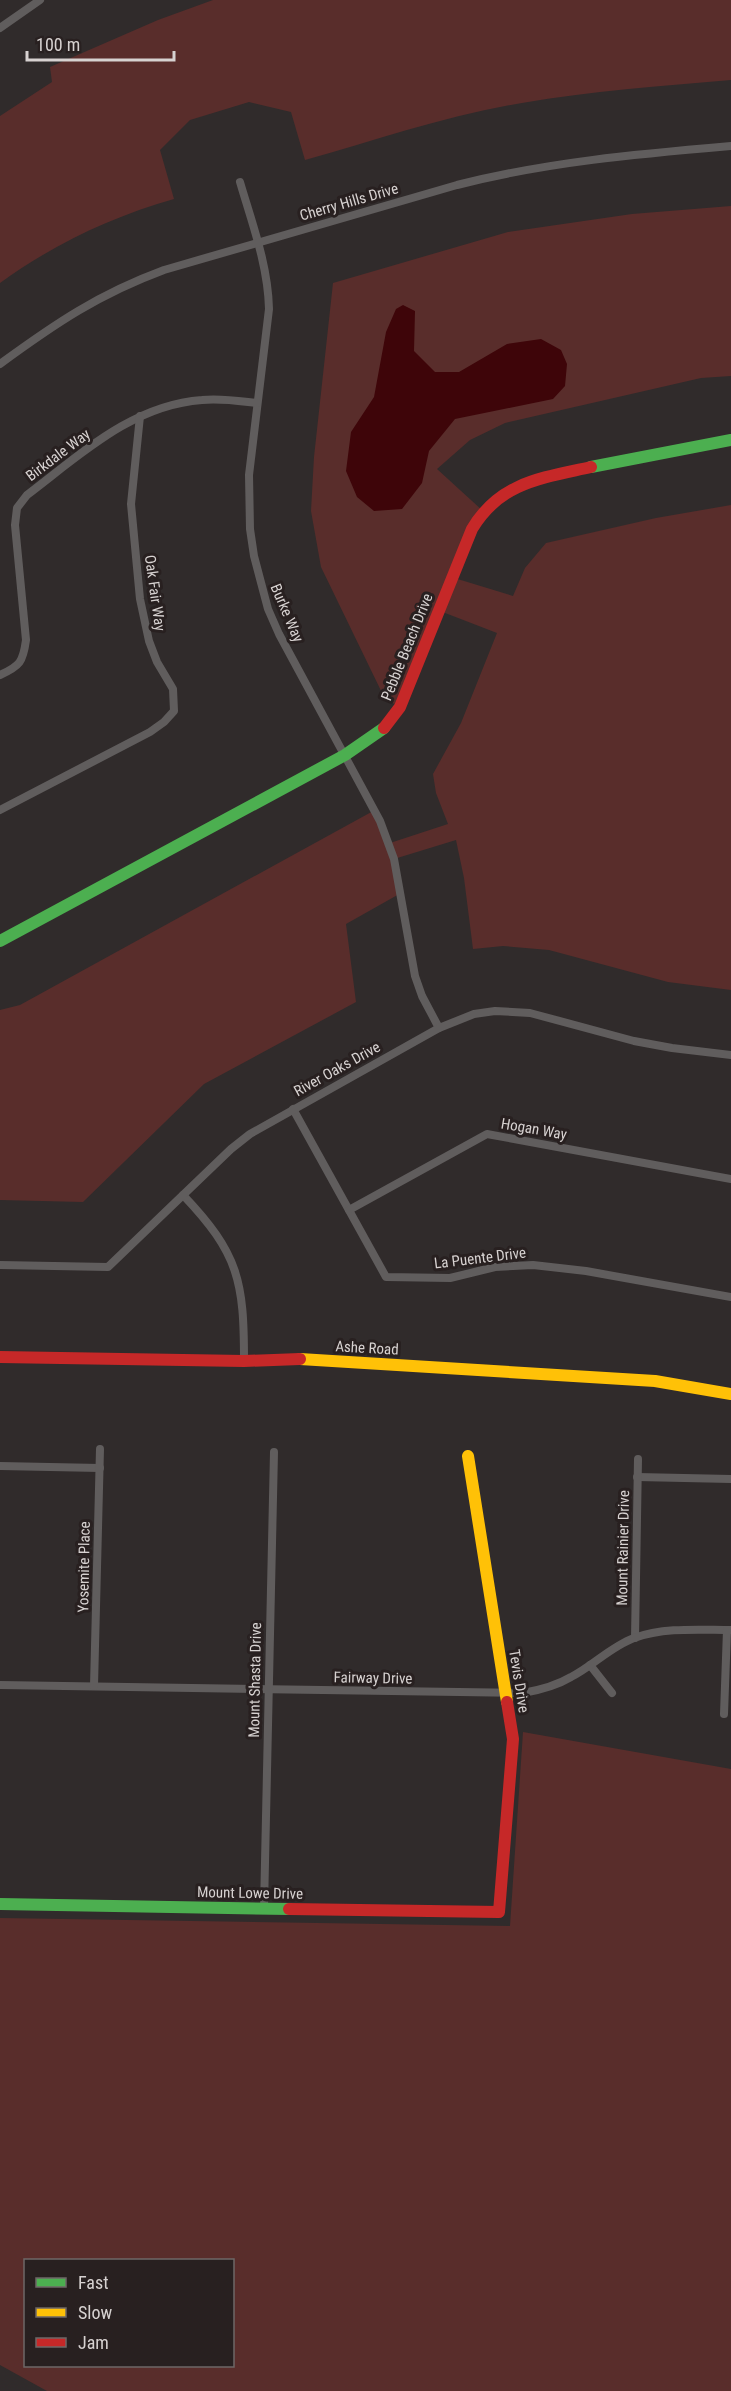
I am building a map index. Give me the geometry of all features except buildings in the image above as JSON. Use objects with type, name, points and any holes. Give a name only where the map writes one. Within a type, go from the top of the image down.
[{"type":"street","points":[[0,28],[40,0]]},
{"type":"street","name":"Cherry Hills Drive","points":[[0,364],[53,325],[107,294],[165,270],[258,242],[502,173],[594,159],[731,146]]},
{"type":"street","name":"Burke Way","points":[[240,182],[266,272],[269,309],[249,475],[248,502],[251,538],[260,583],[283,641],[380,821],[389,843],[401,893],[415,976],[422,996],[439,1028]]},
{"type":"street","name":"Birkdale Way","points":[[0,675],[17,667],[24,655],[26,640],[15,525],[17,508],[27,495],[114,430],[140,416],[161,408],[202,400],[257,403]]},
{"type":"street","name":"Oak Fair Way","points":[[0,810],[150,732],[174,711],[173,689],[157,662],[149,640],[140,599],[131,504],[140,416]]},
{"type":"street","name":"Pebble Beach Drive","points":[[0,941],[345,755],[381,732],[396,714],[472,528],[483,511],[500,496],[526,482],[642,456],[731,440]]},
{"type":"street","name":"River Oaks Drive","points":[[0,1265],[108,1267],[231,1149],[257,1130],[439,1028],[474,1014],[514,1011],[542,1015],[663,1046],[731,1055]]},
{"type":"street","name":"La Puente Drive","points":[[293,1109],[386,1277],[450,1278],[495,1267],[533,1265],[586,1271],[731,1297]]},
{"type":"street","name":"Hogan Way","points":[[349,1210],[486,1134],[731,1179]]},
{"type":"street","points":[[183,1195],[218,1236],[236,1271],[244,1310],[244,1361]]},
{"type":"street","name":"Ashe Road","points":[[0,1357],[244,1361],[299,1359],[655,1381],[731,1394]]},
{"type":"street","name":"Yosemite Place","points":[[94,1686],[100,1449]]},
{"type":"street","name":"Mount Shasta Drive","points":[[264,1908],[274,1452]]},
{"type":"street","name":"Tevis Drive","points":[[468,1456],[513,1738],[499,1912]]},
{"type":"street","name":"Mount Rainier Drive","points":[[635,1638],[638,1459]]},
{"type":"street","points":[[0,1466],[99,1468]]},
{"type":"street","points":[[638,1477],[731,1479]]},
{"type":"street","name":"Fairway Drive","points":[[0,1685],[506,1693],[531,1691],[555,1685],[590,1665],[607,1652],[635,1638],[672,1630],[729,1630]]},
{"type":"street","points":[[724,1714],[729,1630]]},
{"type":"street","points":[[590,1665],[612,1694]]},
{"type":"street","name":"Mount Lowe Drive","points":[[0,1904],[499,1912]]},
{"type":"shaded area","points":[[213,0],[731,0],[731,80],[600,92],[494,108],[305,160],[291,112],[249,102],[190,120],[160,150],[174,199],[128,214],[84,233],[41,256],[0,283],[0,116],[52,82],[50,67],[158,20]]},
{"type":"shaded area","points":[[731,206],[731,376],[701,378],[505,423],[470,440],[437,469],[483,511],[451,577],[513,596],[525,568],[546,543],[656,518],[731,505],[731,990],[668,982],[549,950],[503,946],[473,949],[464,878],[456,840],[394,859],[401,893],[346,924],[356,1002],[204,1084],[83,1202],[0,1200],[0,1010],[20,1005],[375,810],[390,843],[448,824],[436,793],[433,774],[461,723],[497,633],[440,611],[400,707],[385,699],[321,567],[311,511],[314,457],[333,283],[508,232],[632,214]]},
{"type":"shaded area","points":[[403,305],[415,311],[414,351],[435,372],[459,372],[507,344],[541,339],[561,350],[567,364],[565,386],[553,399],[455,419],[429,451],[422,483],[402,509],[374,511],[357,497],[346,471],[351,432],[374,397],[386,332],[396,309]]},
{"type":"shaded area","points":[[523,1732],[731,1769],[731,2391],[47,2391],[0,2365],[0,1918],[510,1926]]},
{"type":"traffic: fast","points":[[591,467],[731,440]]},
{"type":"traffic: fast","points":[[0,941],[345,755],[384,728]]},
{"type":"traffic: fast","points":[[0,1904],[289,1909]]},
{"type":"traffic: slow","points":[[300,1359],[655,1381],[731,1394]]},
{"type":"traffic: slow","points":[[468,1456],[507,1702]]},
{"type":"traffic: jam","points":[[384,728],[400,707],[472,529],[483,513],[509,492],[524,485],[539,479],[591,467]]},
{"type":"traffic: jam","points":[[0,1357],[244,1361],[300,1359]]},
{"type":"traffic: jam","points":[[289,1909],[499,1912],[513,1739],[507,1702]]}]
